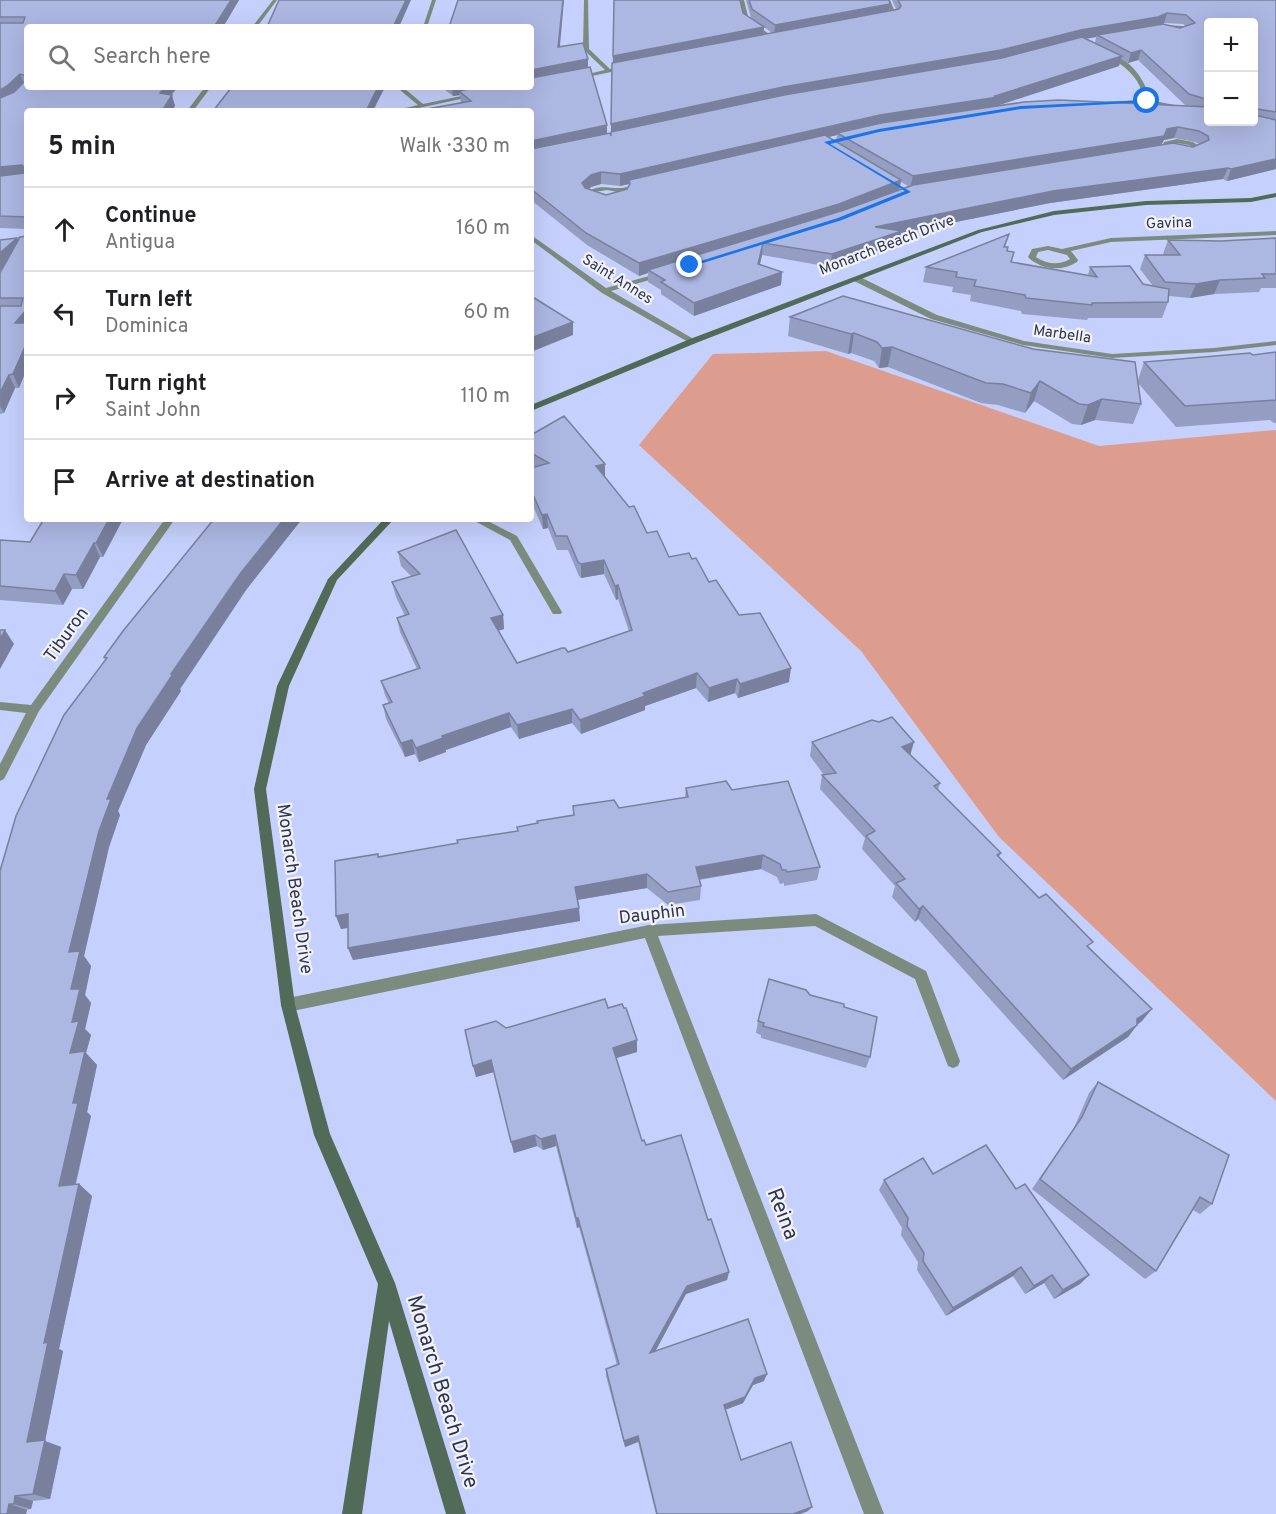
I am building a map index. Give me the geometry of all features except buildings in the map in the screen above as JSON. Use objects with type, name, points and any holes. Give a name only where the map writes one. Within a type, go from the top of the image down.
[{"type":"street","points":[[256,24],[275,0]]},
{"type":"street","points":[[426,24],[434,0]]},
{"type":"street","points":[[586,0],[586,49],[609,71]]},
{"type":"street","points":[[742,0],[747,21],[773,39]]},
{"type":"street","points":[[884,18],[895,16],[888,0]]},
{"type":"street","points":[[1148,32],[1159,30],[1172,34],[1188,32],[1185,28],[1169,26],[1160,27],[1159,30]]},
{"type":"street","points":[[761,41],[784,37]]},
{"type":"street","points":[[1097,50],[1129,66],[1146,88],[1147,101]]},
{"type":"street","points":[[575,77],[632,66]]},
{"type":"street","points":[[192,108],[206,90]]},
{"type":"street","points":[[403,90],[421,105]]},
{"type":"street","points":[[408,108],[488,93]]},
{"type":"street","points":[[1089,104],[1147,101],[1204,113]]},
{"type":"street","points":[[1157,152],[1168,150],[1188,154],[1201,150],[1196,145],[1176,141],[1164,145],[1168,150]]},
{"type":"street","points":[[620,190],[625,195],[624,198],[614,202],[593,201],[588,195],[600,188],[620,190],[654,182]]},
{"type":"street","name":"Monarch Beach Drive","points":[[534,407],[693,341],[980,231],[1054,213],[1146,203],[1251,200],[1276,195]]},
{"type":"street","name":"Gavina","points":[[1063,250],[1073,257],[1071,264],[1050,266],[1032,257],[1032,254],[1040,249],[1063,250],[1111,240],[1276,233]]},
{"type":"street","name":"Saint Annes","points":[[534,239],[605,291],[693,341]]},
{"type":"street","points":[[605,291],[672,271]]},
{"type":"street","name":"Marbella","points":[[857,279],[934,317],[1023,343],[1112,356],[1214,350],[1276,343]]},
{"type":"street","name":"Tiburon","points":[[0,776],[34,709],[168,522]]},
{"type":"street","name":"Monarch Beach Drive","points":[[386,522],[333,579],[283,686],[260,789],[288,1005],[322,1135],[386,1283],[456,1514]]},
{"type":"street","points":[[482,522],[514,538],[556,612]]},
{"type":"street","points":[[0,706],[34,709]]},
{"type":"street","name":"Dauphin","points":[[288,1005],[649,931],[816,920],[921,975],[953,1061]]},
{"type":"street","name":"Reina","points":[[649,931],[874,1514]]},
{"type":"street","name":"Monarch Beach Drive","points":[[352,1514],[386,1283]]},
{"type":"shaded area","points":[[826,351],[1099,446],[1276,430],[1276,1101],[999,837],[861,651],[639,445],[713,354]]},
{"type":"route","points":[[690,265],[840,219],[909,192],[826,143],[879,130],[1021,108],[1147,101]]}]
